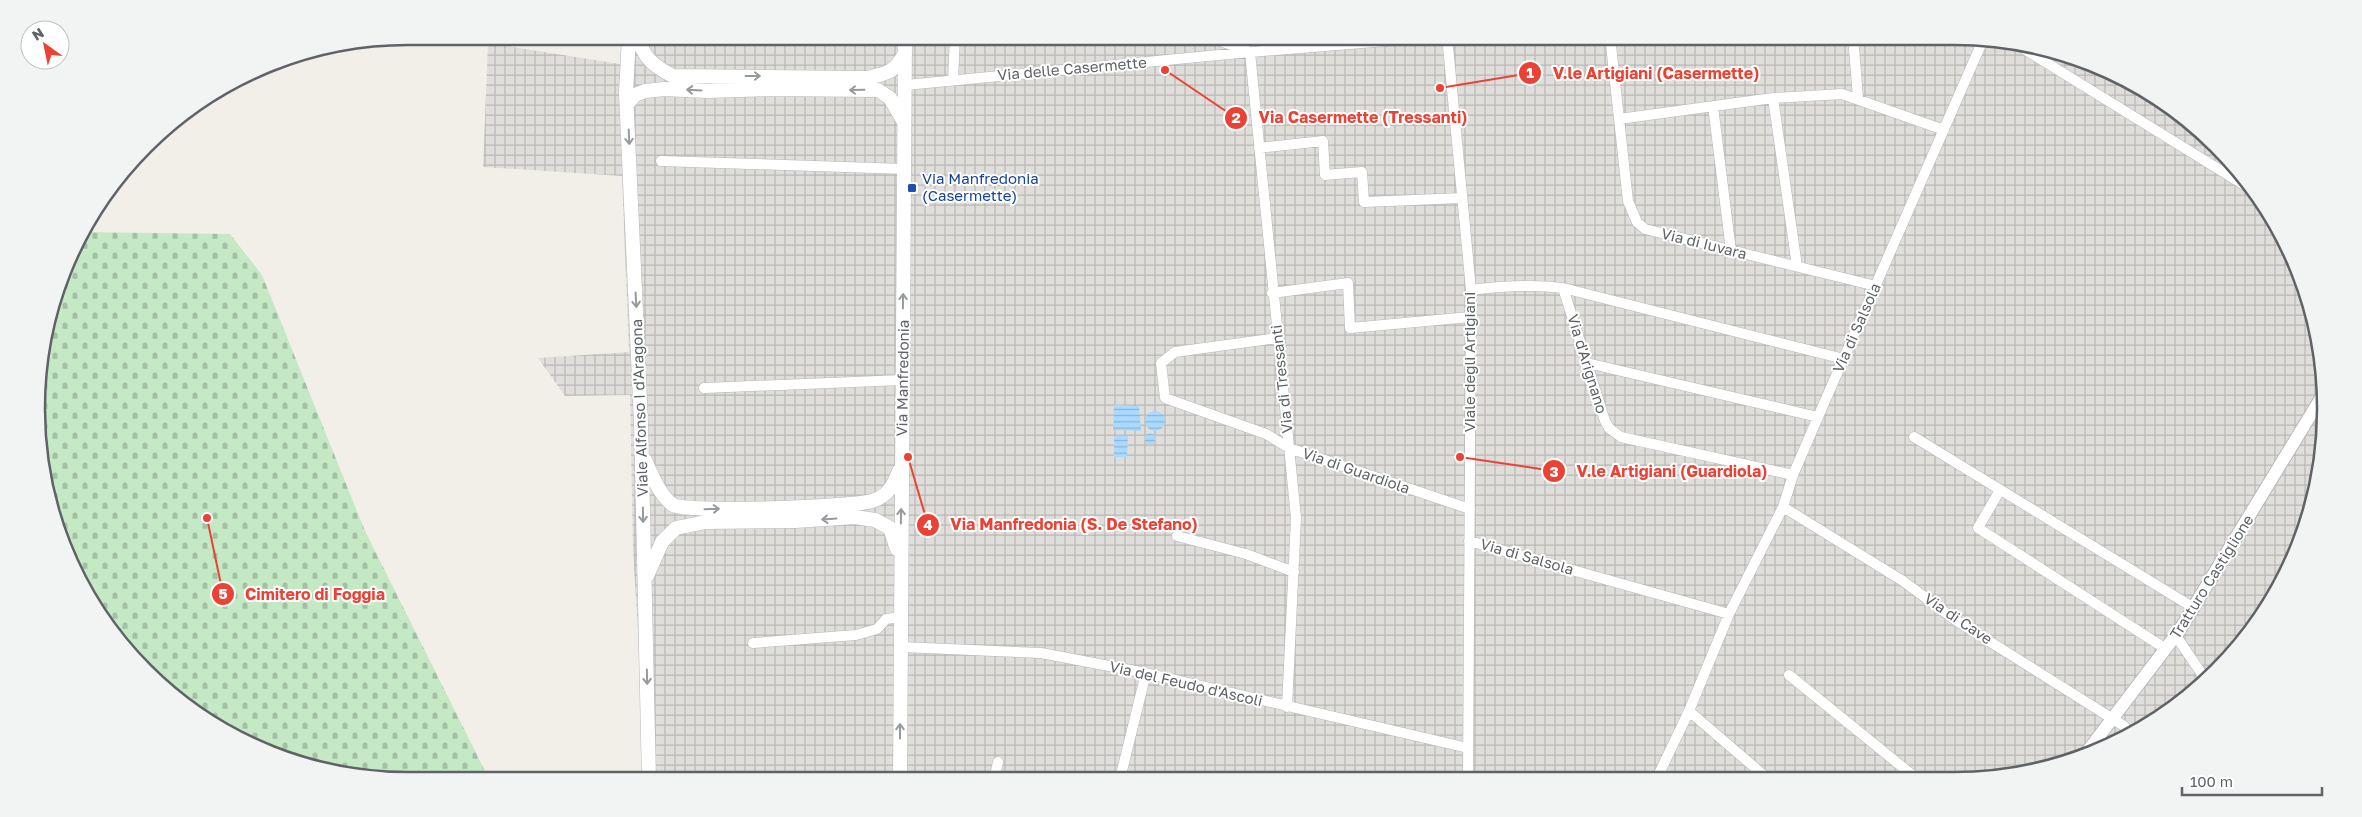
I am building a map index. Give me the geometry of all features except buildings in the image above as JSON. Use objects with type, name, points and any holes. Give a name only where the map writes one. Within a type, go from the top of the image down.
[{"type":"main road","name":"Viale Alfonso I d'Aragona","points":[[630,45],[627,104],[642,452],[649,772]]},
{"type":"main road","points":[[640,45],[652,65],[673,76],[867,78],[890,72],[898,67],[906,53]]},
{"type":"main road","name":"Via Manfredonia","points":[[900,772],[906,45]]},
{"type":"main road","points":[[627,104],[635,96],[645,91],[664,89],[707,91],[769,89],[878,90],[890,98],[905,125]]},
{"type":"main road","points":[[642,452],[654,483],[674,505],[701,510],[845,504],[873,500],[890,490],[902,465]]},
{"type":"main road","points":[[645,584],[662,542],[676,528],[706,522],[795,521],[855,517],[874,520],[890,528],[901,564]]},
{"type":"street","points":[[953,80],[955,45]]},
{"type":"street","points":[[1231,45],[1250,52]]},
{"type":"street","name":"Via delle Casermette","points":[[906,85],[1336,45]]},
{"type":"street","name":"Viale degli Artigiani","points":[[1448,45],[1470,290],[1468,772]]},
{"type":"street","name":"Via di Iuvara","points":[[1611,45],[1628,202],[1637,222],[1645,229],[1876,286]]},
{"type":"street","points":[[1854,45],[1858,98]]},
{"type":"street","name":"Via di Salsola","points":[[1660,772],[1689,711],[1729,614],[1783,507],[1793,475],[1980,46]]},
{"type":"street","name":"Via di Tressanti","points":[[1250,52],[1272,293],[1296,518],[1287,707]]},
{"type":"street","points":[[2031,54],[2236,180]]},
{"type":"street","points":[[1619,119],[1773,98],[1842,94],[1858,98],[1944,130]]},
{"type":"street","points":[[1773,98],[1797,266]]},
{"type":"street","points":[[1713,106],[1731,250]]},
{"type":"street","points":[[1258,148],[1323,141],[1325,175],[1362,172],[1364,202],[1462,198]]},
{"type":"street","points":[[661,160],[905,169]]},
{"type":"street","points":[[1272,293],[1348,284],[1350,328],[1470,317]]},
{"type":"street","name":"Via d'Arignano","points":[[1470,290],[1534,285],[1563,288],[1844,359]]},
{"type":"street","name":"Via d'Arignano","points":[[1563,288],[1604,421],[1609,428],[1621,437],[1793,475]]},
{"type":"street","name":"Via di Guardiola","points":[[1277,338],[1175,352],[1161,363],[1165,398],[1266,434],[1289,448],[1470,509]]},
{"type":"street","points":[[1587,363],[1818,418]]},
{"type":"street","points":[[704,388],[902,380]]},
{"type":"street","name":"Tratturo Castiglione","points":[[2093,744],[2176,636],[2317,405]]},
{"type":"street","points":[[1914,437],[2194,608]]},
{"type":"street","points":[[2000,490],[1978,528],[2166,649]]},
{"type":"street","name":"Via di Cave","points":[[1783,507],[1903,581],[1957,621],[2126,728]]},
{"type":"street","points":[[1177,536],[1246,554],[1294,572]]},
{"type":"street","name":"Via di Salsola","points":[[1469,541],[1729,614]]},
{"type":"street","points":[[753,643],[856,635],[877,629],[886,620],[901,617]]},
{"type":"street","points":[[2176,636],[2202,674]]},
{"type":"street","name":"Via del Feudo d'Ascoli","points":[[901,647],[1035,652],[1146,673],[1468,748]]},
{"type":"street","points":[[1122,772],[1146,673]]},
{"type":"street","points":[[1789,675],[1909,772]]},
{"type":"street","points":[[1689,711],[1761,772]]},
{"type":"street","points":[[996,772],[998,762]]},
{"type":"shaded area","points":[[488,45],[501,45],[620,64],[634,45],[1954,45],[2001,48],[2048,57],[2114,82],[2175,120],[2211,151],[2227,169],[2242,187],[2268,227],[2280,248],[2298,292],[2305,314],[2314,361],[2317,408],[2316,432],[2314,456],[2305,503],[2280,569],[2256,610],[2227,648],[2193,682],[2155,711],[2114,735],[2048,760],[2001,769],[1954,772],[645,772],[633,549],[630,395],[565,396],[538,358],[629,352],[622,176],[483,167]]},
{"type":"green space","points":[[91,232],[230,234],[262,275],[365,531],[486,772],[408,772],[361,769],[314,760],[292,753],[248,735],[187,697],[151,666],[120,630],[82,569],[64,525],[52,479],[46,432],[45,408],[48,361],[57,314],[73,269]]},
{"type":"water","points":[[1114,405],[1139,406],[1141,431],[1113,430]]},
{"type":"water","points":[[1155,411],[1162,414],[1165,421],[1162,428],[1155,431],[1148,428],[1145,421],[1148,414]]},
{"type":"water","points":[[1150,433],[1156,439],[1150,445],[1144,439]]},
{"type":"water","points":[[1114,436],[1128,436],[1127,457],[1114,457]]},
{"type":"place","name":"Via Casermette (Tressanti)","points":[[1165,70]]},
{"type":"place","name":"V.le Artigiani (Casermette)","points":[[1440,88]]},
{"type":"place","name":"Via Manfredonia (Casermette)","points":[[912,188]]},
{"type":"place","name":"Via Manfredonia (S. De Stefano)","points":[[908,457]]},
{"type":"place","name":"V.le Artigiani (Guardiola)","points":[[1460,457]]},
{"type":"place","name":"Cimitero di Foggia","points":[[207,518]]}]
